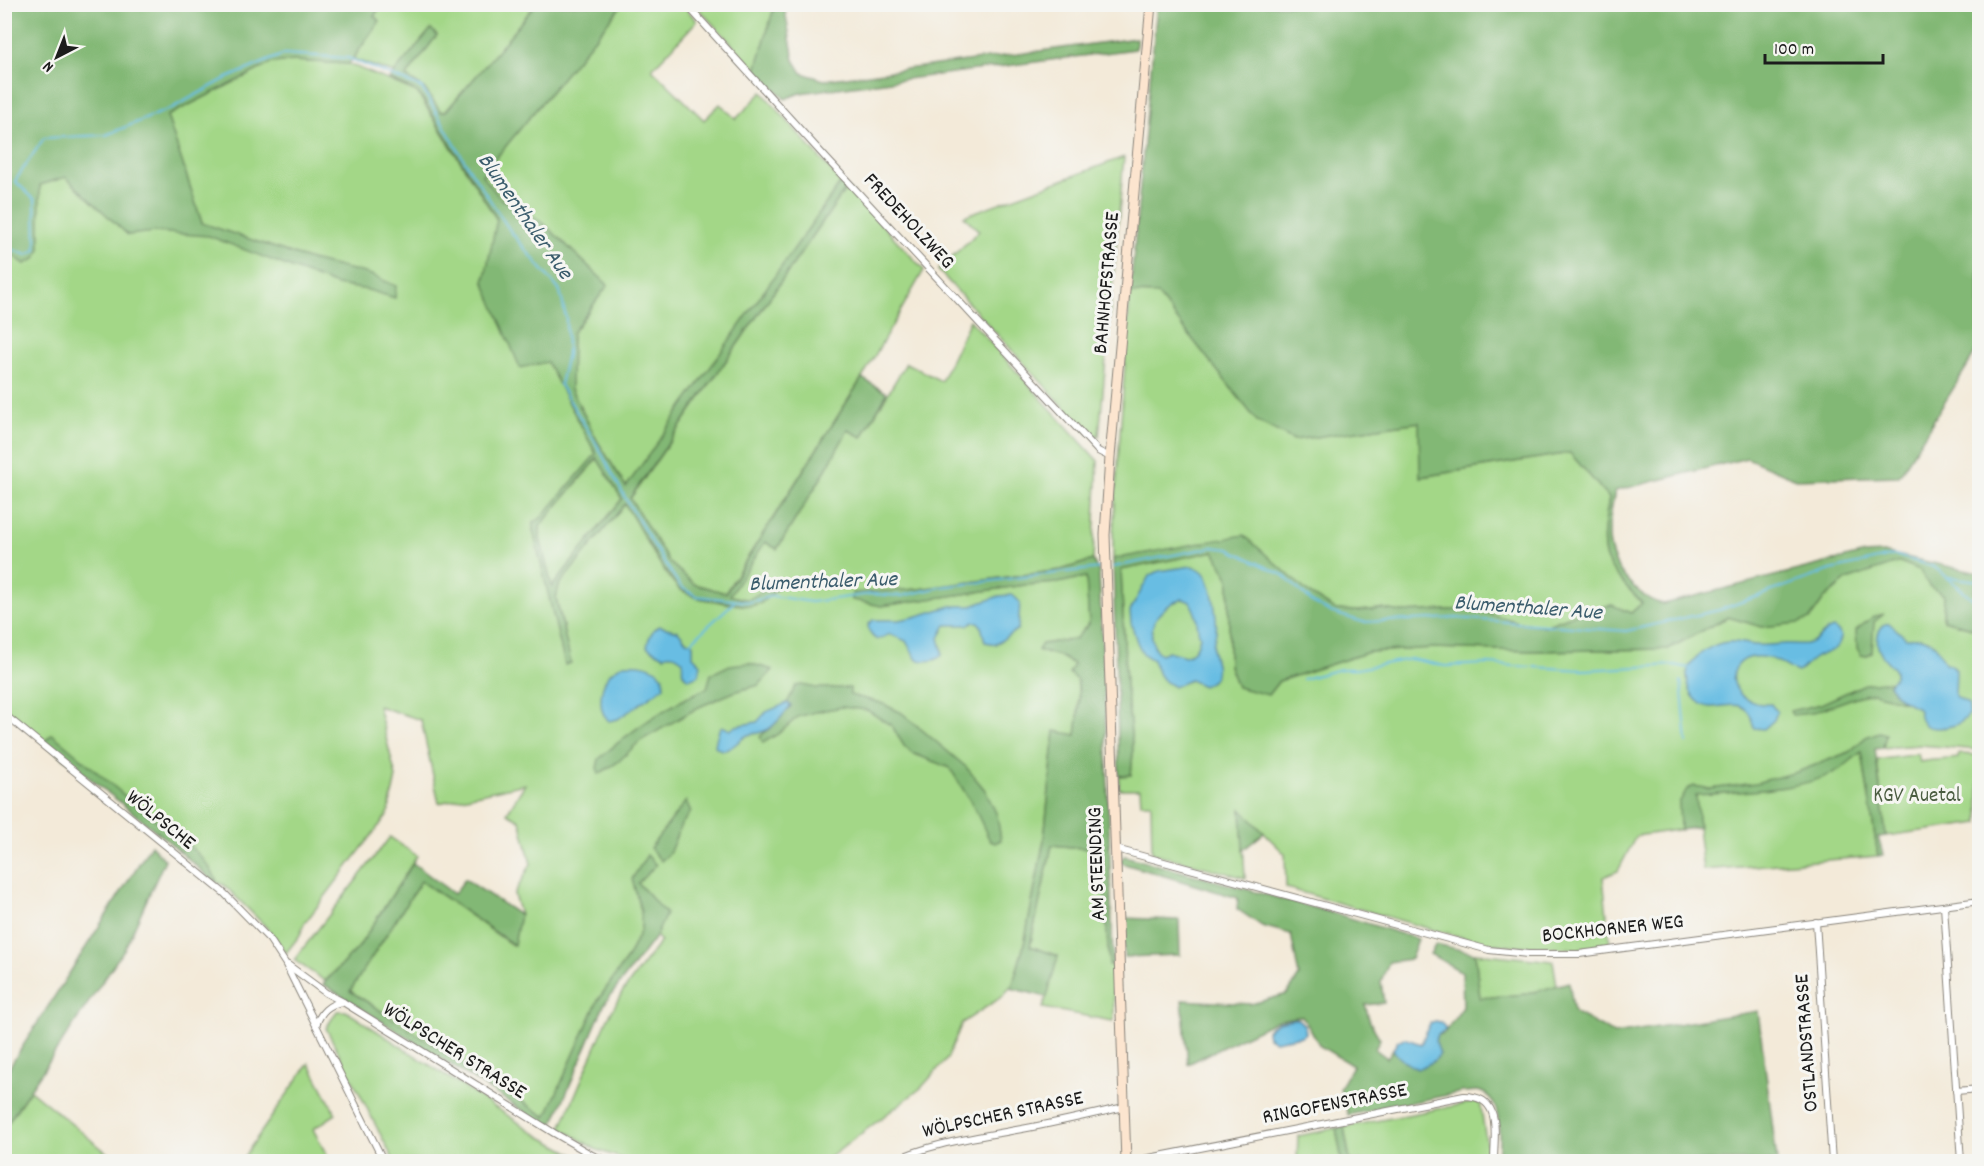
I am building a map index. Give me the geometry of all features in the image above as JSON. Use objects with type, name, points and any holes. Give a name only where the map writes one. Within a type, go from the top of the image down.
[{"type":"street","name":"FREDEHOLZWEG","points":[[686,4],[1098,450],[1110,457]]},
{"type":"street","name":"BAHNHOFSTRASSE","points":[[1105,565],[1110,457],[1151,4]]},
{"type":"street","name":"AM STEENDING","points":[[1105,565],[1127,1161]]},
{"type":"street","name":"WÖLPSCHE","points":[[4,714],[224,893],[270,940],[285,963]]},
{"type":"street","name":"BOCKHORNER WEG","points":[[1116,849],[1489,950],[1528,954],[1579,954],[1980,901]]},
{"type":"street","points":[[1944,906],[1961,1161]]},
{"type":"street","name":"OSTLANDSTRASSE","points":[[1816,922],[1832,1161]]},
{"type":"street","name":"WÖLPSCHER STRASSE","points":[[285,963],[304,978],[554,1133],[592,1155],[610,1161]]},
{"type":"street","points":[[285,963],[384,1161]]},
{"type":"street","points":[[316,1026],[328,1006],[343,1002]]},
{"type":"street","points":[[1956,1091],[1980,1089]]},
{"type":"street","name":"RINGOFENSTRASSE","points":[[1127,1161],[1464,1096],[1483,1099],[1490,1107],[1494,1118],[1494,1161]]},
{"type":"street","name":"WÖLPSCHER STRASSE","points":[[891,1161],[909,1153],[949,1142],[1124,1107]]},
{"type":"green space","points":[[5,4],[382,5],[374,16],[380,21],[349,64],[294,61],[272,63],[167,116],[202,223],[311,260],[369,274],[396,286],[395,298],[368,290],[336,285],[209,236],[154,232],[128,235],[66,177],[40,185],[40,249],[35,259],[25,264],[5,250]]},
{"type":"green space","points":[[682,4],[697,21],[652,69],[704,120],[720,104],[736,119],[762,92],[841,182],[627,488],[598,442],[571,389],[572,333],[608,285],[541,221],[501,199],[482,175],[622,5]]},
{"type":"green space","points":[[775,4],[784,5],[794,60],[802,73],[824,80],[1137,38],[1135,49],[800,93],[785,99],[756,70]]},
{"type":"green space","points":[[382,5],[535,5],[446,111],[441,112],[424,88],[406,77],[437,35],[431,29],[394,73],[353,59],[379,22],[374,16]]},
{"type":"green space","points":[[535,5],[622,5],[482,175],[501,199],[541,221],[608,285],[572,333],[571,389],[598,442],[626,487],[841,182],[847,187],[630,498],[669,562],[694,584],[726,593],[862,378],[887,393],[862,437],[848,430],[777,549],[765,542],[730,595],[748,599],[769,587],[777,589],[761,603],[751,606],[697,598],[679,589],[660,563],[625,504],[559,585],[556,598],[571,663],[565,665],[533,522],[540,519],[596,454],[547,362],[520,368],[484,282],[497,219],[424,101],[417,92],[389,79],[431,29],[437,35],[406,77],[424,88],[441,112],[446,111]],"holes":[[[597,458],[622,499],[552,587],[540,539],[540,526]]]},
{"type":"green space","points":[[695,5],[775,5],[756,70]]},
{"type":"green space","points":[[1157,5],[1979,5],[1979,347],[1899,476],[1796,479],[1747,458],[1615,491],[1609,532],[1612,555],[1617,566],[1635,588],[1659,603],[1664,604],[1861,554],[1887,553],[1979,573],[1979,583],[1974,591],[1979,595],[1979,630],[1943,620],[1944,595],[1929,586],[1920,570],[1900,562],[1847,580],[1824,599],[1810,619],[1799,623],[1762,627],[1728,617],[1668,649],[1531,651],[1433,648],[1369,652],[1279,681],[1268,695],[1237,687],[1229,666],[1229,579],[1214,551],[1121,570],[1126,686],[1133,752],[1131,775],[1119,776],[1113,559],[1244,535],[1311,595],[1335,610],[1381,609],[1403,612],[1474,609],[1518,622],[1545,626],[1586,610],[1612,605],[1631,613],[1642,603],[1615,573],[1605,555],[1605,519],[1609,498],[1570,453],[1420,477],[1419,422],[1294,440],[1257,421],[1157,294],[1130,293]]},
{"type":"green space","points":[[294,61],[349,64],[417,92],[497,220],[484,283],[547,362],[596,454],[540,520],[533,522],[533,530],[564,631],[556,598],[559,585],[625,504],[667,575],[681,590],[708,600],[734,604],[753,604],[764,599],[776,589],[761,591],[752,600],[729,596],[765,542],[777,549],[848,430],[862,437],[906,363],[941,381],[970,320],[1098,461],[1093,560],[1061,570],[919,589],[852,594],[881,606],[1025,585],[1058,583],[1086,576],[1089,623],[1075,639],[1042,644],[1039,651],[1059,656],[1075,664],[1078,718],[1076,736],[1055,732],[1044,840],[1024,945],[1013,984],[1003,996],[962,1023],[947,1059],[921,1088],[825,1161],[629,1161],[595,1149],[561,1128],[608,1018],[623,991],[661,941],[642,912],[641,929],[628,957],[598,1000],[546,1117],[350,991],[421,881],[512,945],[520,915],[514,894],[531,864],[520,820],[507,813],[525,784],[439,803],[421,720],[378,706],[396,777],[388,814],[304,924],[300,935],[286,953],[268,929],[224,885],[213,881],[166,839],[5,709],[5,250],[25,264],[39,216],[40,185],[66,177],[128,235],[202,223],[167,116],[272,63]]},
{"type":"green space","points":[[1124,157],[1099,436],[1089,434],[938,270],[979,231],[964,216]]},
{"type":"green space","points":[[847,187],[924,270],[862,378],[725,593],[694,584],[669,562],[630,499]]},
{"type":"green space","points":[[1130,293],[1157,294],[1257,421],[1294,440],[1420,422],[1421,477],[1570,453],[1609,498],[1605,519],[1605,555],[1615,573],[1642,603],[1631,613],[1586,610],[1545,626],[1518,622],[1474,609],[1403,612],[1381,609],[1335,610],[1311,595],[1244,536],[1113,559]]},
{"type":"green space","points":[[598,458],[622,499],[551,588],[540,539],[540,526]]},
{"type":"green space","points":[[1215,551],[1229,579],[1229,666],[1268,695],[1279,681],[1369,652],[1433,648],[1531,651],[1668,649],[1728,617],[1762,627],[1810,619],[1824,599],[1847,579],[1900,562],[1920,570],[1929,586],[1944,595],[1943,620],[1979,630],[1979,750],[1920,745],[1867,749],[1862,752],[1878,856],[1703,870],[1698,827],[1636,836],[1618,871],[1603,877],[1610,945],[1579,949],[1490,944],[1434,930],[1286,888],[1285,854],[1241,810],[1245,878],[1152,853],[1151,803],[1141,803],[1140,789],[1119,789],[1119,776],[1131,775],[1133,752],[1126,686],[1121,570]]},
{"type":"green space","points":[[1093,560],[1099,573],[1113,965],[1109,965],[1102,850],[1052,845],[1030,946],[1058,956],[1047,997],[1010,988],[1024,945],[1044,840],[1055,731],[1076,735],[1079,695],[1078,681],[1069,673],[1074,664],[1059,656],[1038,650],[1042,644],[1075,639],[1089,624],[1086,577],[1058,583],[1025,585],[881,606],[852,600],[852,593],[919,589],[1061,570]]},
{"type":"green space","points":[[1884,614],[1874,622],[1872,652],[1866,656],[1861,655],[1857,648],[1856,630],[1873,617]]},
{"type":"green space","points":[[749,663],[773,670],[759,685],[734,692],[699,707],[640,741],[618,762],[599,774],[597,768],[599,759],[624,738],[664,711],[707,688],[711,674],[730,665]]},
{"type":"green space","points":[[1890,681],[1889,685],[1903,701],[1874,693],[1811,713],[1792,715],[1790,711],[1821,704],[1865,684]]},
{"type":"green space","points":[[796,686],[816,688],[850,688],[850,695],[881,703],[902,713],[966,767],[985,790],[997,815],[1001,840],[995,843],[990,841],[974,807],[950,768],[912,753],[904,746],[892,726],[867,710],[842,707],[798,717],[763,743],[760,737],[791,706],[787,703]]},
{"type":"green space","points":[[1879,732],[1886,734],[1883,748],[1875,749],[1886,836],[1878,837],[1883,855],[1878,856],[1862,752],[1840,769],[1809,782],[1770,789],[1696,795],[1699,827],[1680,830],[1679,803],[1687,789],[1694,786],[1710,789],[1755,783],[1797,772],[1849,752],[1866,737]]},
{"type":"green space","points":[[52,734],[124,795],[181,838],[203,859],[217,882],[44,742]]},
{"type":"green space","name":"KGV Auetal","points":[[1918,754],[1920,762],[1958,758],[1959,754],[1979,755],[1979,823],[1886,836],[1877,760]]},
{"type":"green space","points":[[686,801],[691,812],[681,825],[669,854],[661,861],[650,848]]},
{"type":"green space","points":[[1241,809],[1264,833],[1243,850]]},
{"type":"green space","points":[[390,837],[417,856],[358,948],[325,981],[294,960]]},
{"type":"green space","points":[[151,845],[165,860],[125,948],[5,1127],[5,1074]]},
{"type":"green space","points":[[1052,845],[1102,850],[1109,964],[1113,965],[1114,1020],[1112,1021],[1043,1008],[1058,956],[1030,946]]},
{"type":"green space","points":[[647,855],[656,865],[638,883],[666,914],[656,936],[605,1003],[554,1122],[547,1126],[323,984],[358,948],[413,863],[454,894],[465,879],[520,915],[514,945],[421,881],[350,991],[546,1117],[598,1000],[628,957],[641,929],[641,911],[632,879]]},
{"type":"green space","points":[[1125,856],[1340,915],[1418,939],[1411,959],[1389,962],[1381,981],[1384,1003],[1365,1005],[1370,1022],[1380,1039],[1375,1049],[1387,1058],[1393,1049],[1396,1054],[1435,1040],[1438,1035],[1444,1033],[1463,1007],[1462,972],[1430,954],[1436,944],[1475,953],[1480,998],[1527,994],[1569,982],[1574,1012],[1614,1034],[1758,1011],[1777,1161],[1498,1161],[1499,1132],[1496,1111],[1487,1095],[1478,1091],[1348,1115],[1340,1088],[1353,1066],[1320,1046],[1302,1016],[1278,1020],[1188,1064],[1182,1000],[1251,1004],[1287,994],[1299,976],[1291,934],[1262,926],[1237,909],[1238,898],[1121,863],[1121,859]]},
{"type":"green space","points":[[1122,918],[1179,920],[1180,955],[1124,957]]},
{"type":"green space","points":[[1475,953],[1553,961],[1557,986],[1527,994],[1480,998]]},
{"type":"green space","points":[[337,1011],[346,1011],[541,1137],[586,1161],[394,1161],[326,1028]]},
{"type":"green space","points":[[309,1063],[336,1114],[313,1129],[330,1161],[241,1161]]},
{"type":"green space","points":[[30,1090],[117,1161],[5,1162],[5,1127]]},
{"type":"green space","points":[[1480,1101],[1489,1161],[1350,1161],[1344,1127]]},
{"type":"green space","points":[[1344,1127],[1350,1161],[1342,1161],[1336,1128]]},
{"type":"green space","points":[[1336,1128],[1342,1161],[1297,1161],[1298,1136]]},
{"type":"water","points":[[1192,566],[1203,572],[1210,584],[1216,619],[1213,648],[1216,671],[1213,680],[1203,686],[1190,680],[1174,687],[1166,682],[1159,675],[1153,660],[1143,654],[1137,642],[1130,611],[1149,576],[1159,571]],"holes":[[[1183,599],[1190,602],[1196,614],[1200,636],[1197,646],[1194,651],[1185,656],[1168,651],[1161,654],[1156,650],[1152,635],[1152,628],[1158,615],[1169,605]]]},
{"type":"water","points":[[1011,595],[1020,603],[1018,629],[996,644],[985,642],[978,622],[968,625],[946,625],[939,638],[942,654],[935,660],[917,660],[906,641],[890,634],[877,640],[869,630],[868,625],[873,620],[899,620],[951,606],[972,606],[999,596]]},
{"type":"water","points":[[1889,623],[1906,638],[1921,638],[1932,642],[1945,663],[1956,670],[1955,696],[1968,704],[1969,712],[1960,723],[1936,728],[1923,724],[1918,708],[1901,699],[1892,689],[1889,684],[1895,677],[1894,669],[1878,648],[1880,630]]},
{"type":"water","points":[[659,626],[678,631],[686,641],[691,642],[693,656],[701,664],[699,675],[689,679],[683,674],[681,659],[672,655],[664,656],[647,647],[649,638]]},
{"type":"water","points":[[1833,628],[1839,632],[1841,637],[1837,646],[1817,656],[1798,672],[1772,659],[1752,657],[1741,662],[1735,669],[1736,689],[1755,703],[1771,704],[1777,712],[1774,720],[1764,729],[1754,728],[1750,715],[1740,706],[1706,706],[1694,697],[1690,690],[1687,678],[1688,668],[1696,657],[1715,645],[1731,642],[1758,645],[1806,644]]},
{"type":"water","points":[[624,664],[640,664],[655,669],[663,676],[664,687],[618,719],[609,721],[601,706],[603,686],[610,674]]},
{"type":"water","points":[[787,703],[791,705],[767,730],[748,735],[728,749],[719,749],[715,746],[722,726],[730,730],[736,726],[757,722],[766,712]]},
{"type":"water","points":[[1298,1019],[1305,1026],[1306,1033],[1302,1036],[1275,1041],[1268,1037],[1267,1031],[1270,1027],[1278,1022]]},
{"type":"water","points":[[1441,1022],[1446,1029],[1435,1040],[1440,1054],[1432,1062],[1417,1069],[1400,1058],[1393,1049],[1398,1041],[1404,1038],[1421,1044],[1430,1023]]},
{"type":"waterway","name":"Blumenthaler Aue","points":[[4,247],[28,255],[36,250],[35,200],[15,181],[44,138],[106,135],[172,108],[225,79],[284,54],[348,58],[422,88],[467,165],[511,232],[560,291],[566,318],[567,354],[560,385],[597,445],[627,501],[681,587],[696,596],[749,602],[773,596],[811,602],[871,594],[902,596],[941,587],[1100,568]]},
{"type":"waterway","name":"Blumenthaler Aue","points":[[1113,567],[1213,547],[1229,549],[1283,575],[1312,602],[1330,612],[1363,622],[1456,618],[1626,631],[1719,610],[1831,570],[1895,555],[1934,567],[1947,577],[1980,581]]},
{"type":"waterway","name":"Blumenthaler Aue","points":[[1947,577],[1980,605]]},
{"type":"waterway","points":[[690,643],[734,602]]},
{"type":"waterway","points":[[1303,679],[1341,669],[1357,669],[1411,659],[1445,666],[1488,664],[1530,667]]},
{"type":"waterway","points":[[1534,667],[1583,670],[1675,665],[1689,668]]},
{"type":"waterway","points":[[1681,681],[1687,743]]}]
